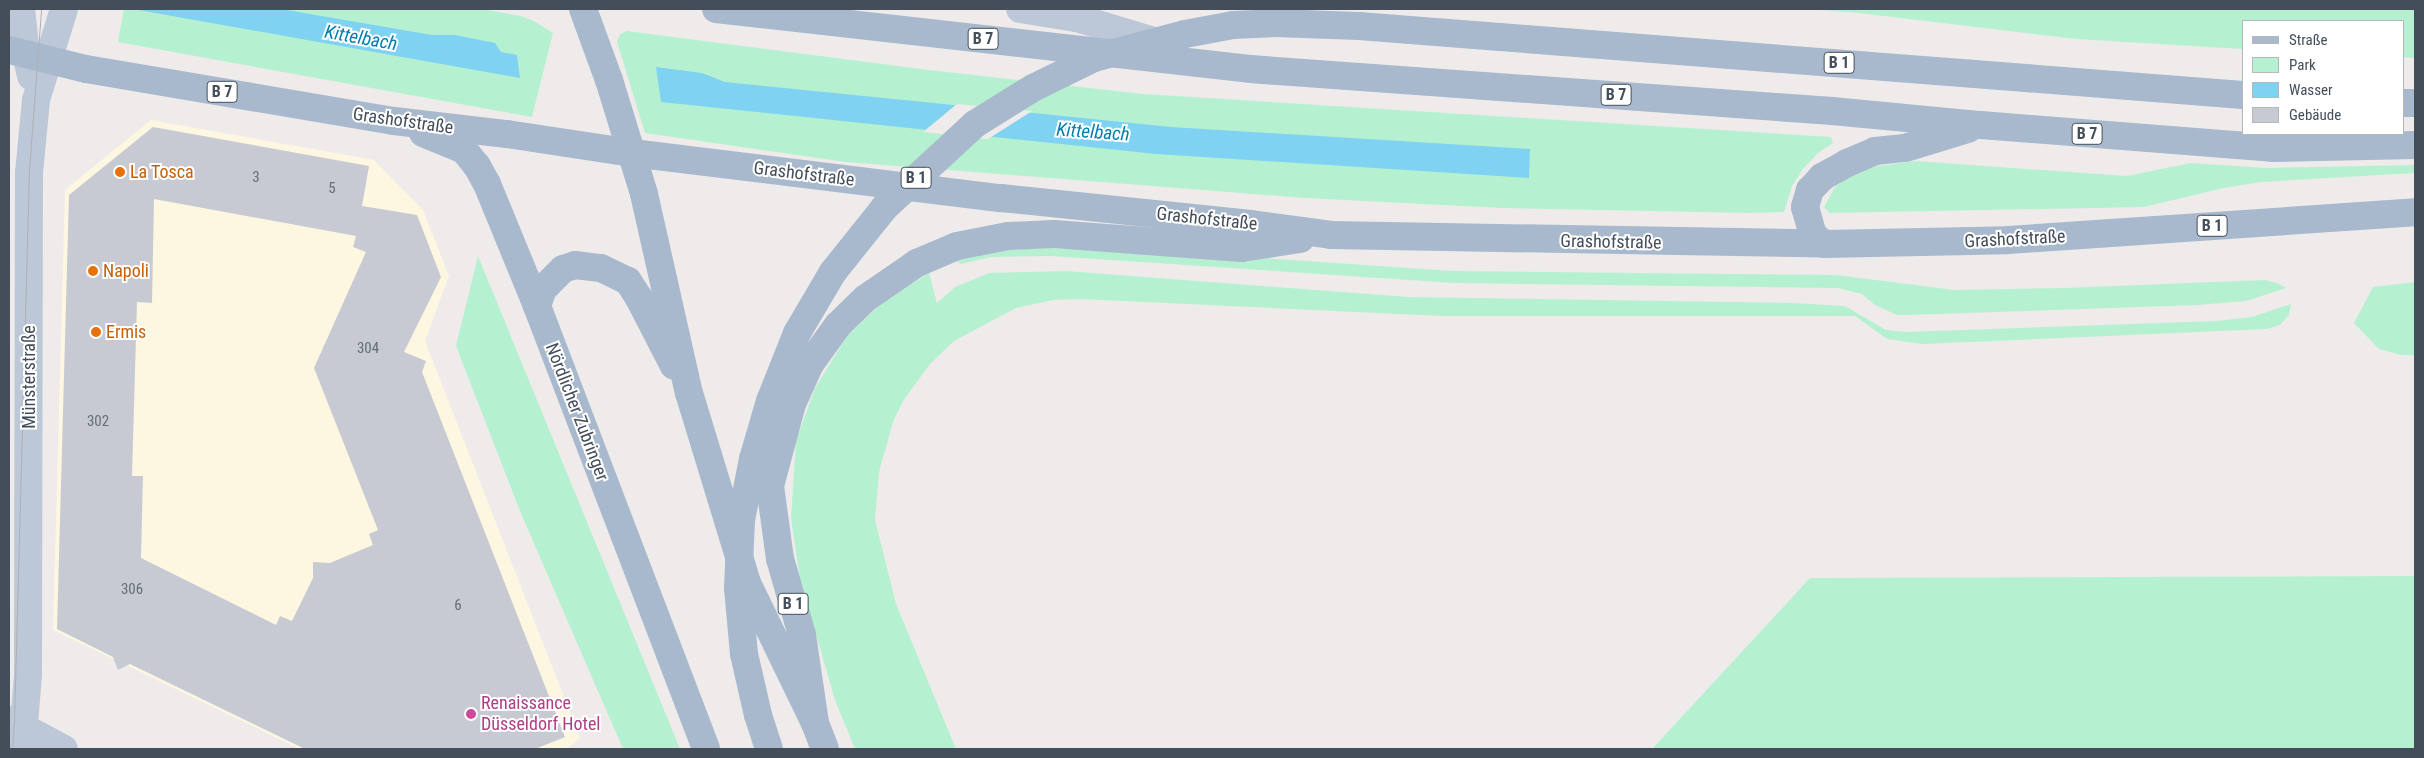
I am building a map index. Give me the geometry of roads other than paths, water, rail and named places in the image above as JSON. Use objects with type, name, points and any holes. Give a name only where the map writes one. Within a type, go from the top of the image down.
[{"type":"main road","name":"B 7","points":[[716,9],[1250,69],[1832,111],[2272,148],[2415,145]]},
{"type":"main road","points":[[586,17],[629,142],[653,228],[689,393],[747,583],[815,722]]},
{"type":"main road","name":"B 1","points":[[769,749],[758,715],[744,654],[738,588],[741,520],[752,459],[770,401],[796,333],[833,272],[884,208],[976,124],[1033,88],[1094,58],[1185,34],[1232,25],[1359,26],[2242,95]]},
{"type":"main road","name":"Grashofstraße","points":[[28,55],[86,69],[394,121],[507,134],[629,142],[1002,198],[1251,224],[1331,235],[1824,244],[2008,240],[2415,212]]},
{"type":"main road","name":"Nördlicher Zubringer","points":[[394,121],[464,150],[477,166],[487,184],[537,306],[706,749]]},
{"type":"main road","points":[[1824,244],[1812,235],[1805,207],[1810,190],[1822,177],[1846,163],[1876,151],[1905,148],[1981,125]]},
{"type":"main road","name":"B 1","points":[[825,749],[815,722],[802,635],[780,559],[770,486],[792,404],[810,364],[838,325],[866,298],[917,263],[957,246],[1008,236],[1054,234],[1241,248],[1331,235]]},
{"type":"main road","points":[[537,306],[543,289],[550,279],[563,269],[575,266],[601,268],[628,281],[689,393]]},
{"type":"street","name":"Münsterstraße","points":[[18,732],[28,674],[29,173],[36,100],[21,9]]},
{"type":"street","points":[[28,55],[64,9]]},
{"type":"street","points":[[1020,9],[1077,18],[1250,69]]},
{"type":"street","points":[[18,732],[64,749]]},
{"type":"water","name":"Kittelbach","points":[[133,9],[281,9],[432,35],[455,35],[495,43],[501,52],[517,55],[520,78]]},
{"type":"water","name":"Kittelbach","points":[[656,67],[702,73],[725,82],[1171,127],[1530,149],[1529,178],[1156,154],[661,102]]},
{"type":"tram line","points":[[12,749],[29,170],[41,9]]},
{"type":"place","name":"La Tosca","points":[[120,172]]},
{"type":"place","name":"Napoli","points":[[93,271]]},
{"type":"place","name":"Ermis","points":[[96,332]]},
{"type":"place","name":"Renaissance Düsseldorf Hotel","points":[[471,714]]}]
